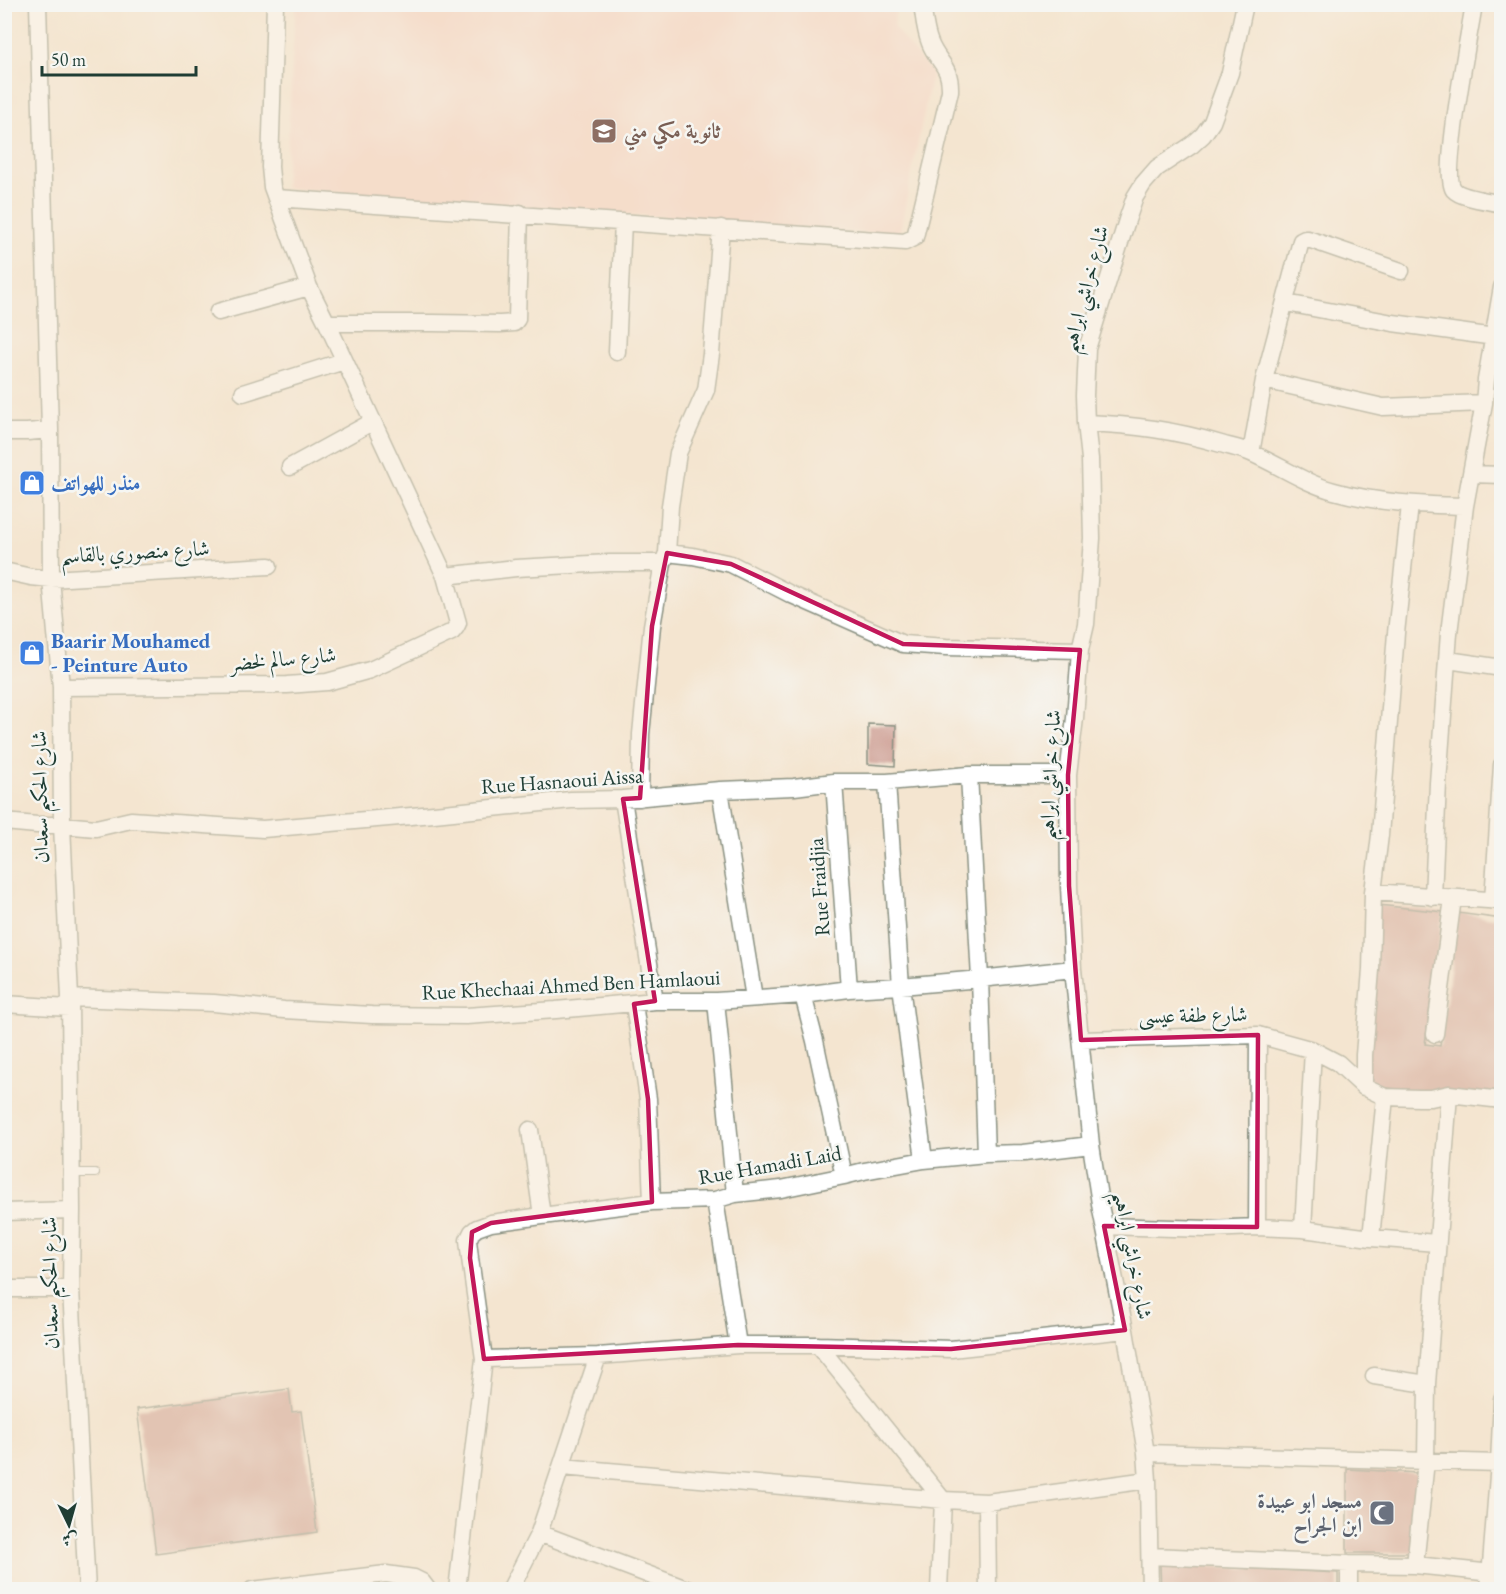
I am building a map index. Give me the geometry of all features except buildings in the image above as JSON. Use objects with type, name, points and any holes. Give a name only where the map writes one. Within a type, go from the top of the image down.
[{"type":"street","name":"شارع الحكيم سعدان","points":[[38,4],[50,430],[51,579],[61,687],[62,825],[70,1003],[71,1289],[87,1590]]},
{"type":"street","points":[[275,4],[270,167],[272,188],[309,287],[445,576],[516,568],[693,556],[731,564],[792,595],[903,644],[1080,650]]},
{"type":"street","points":[[276,198],[520,213],[904,242],[915,237],[950,91],[947,69],[931,44],[922,4]]},
{"type":"street","name":"شارع خراشي ابراهيم","points":[[1150,1590],[1146,1453],[1091,1145],[1073,969],[1068,886],[1068,775],[1080,650],[1086,624],[1092,538],[1090,459],[1085,395],[1087,350],[1135,197],[1157,168],[1192,145],[1212,122],[1230,74],[1245,4]]},
{"type":"street","points":[[1474,4],[1457,108],[1450,185],[1455,192],[1462,195],[1502,204]]},
{"type":"street","points":[[327,323],[500,324],[514,322],[517,319],[520,213]]},
{"type":"street","points":[[617,352],[623,222]]},
{"type":"street","points":[[655,1001],[631,799],[641,734],[652,626],[665,559],[678,453],[706,390],[721,228]]},
{"type":"street","points":[[1251,453],[1264,380],[1301,241],[1305,239],[1317,242],[1401,271]]},
{"type":"street","points":[[218,312],[309,287]]},
{"type":"street","points":[[1433,897],[1438,783],[1449,633],[1465,506],[1484,403],[1486,380],[1498,338],[1502,287]]},
{"type":"street","points":[[1286,303],[1392,324],[1498,338]]},
{"type":"street","points":[[243,393],[344,362]]},
{"type":"street","points":[[1264,380],[1383,406],[1484,403]]},
{"type":"street","points":[[290,467],[372,422]]},
{"type":"street","points":[[1086,423],[1150,427],[1193,436],[1251,453],[1305,481],[1332,491],[1410,505],[1465,506]]},
{"type":"street","points":[[4,432],[50,430]]},
{"type":"street","points":[[1471,474],[1502,474]]},
{"type":"street","points":[[1364,1087],[1373,892],[1410,505]]},
{"type":"street","name":"شارع منصوري بالقاسم","points":[[4,571],[51,579],[269,566]]},
{"type":"street","name":"شارع سالم لخضر","points":[[61,687],[287,685],[327,682],[370,670],[452,632],[456,627],[458,622],[445,576]]},
{"type":"street","points":[[1448,660],[1502,668]]},
{"type":"street","points":[[1373,892],[1497,900],[1502,765]]},
{"type":"street","points":[[969,775],[980,980],[986,1154]]},
{"type":"street","name":"Rue Hasnaoui Aissa","points":[[4,822],[96,828],[131,820],[263,829],[571,800],[631,799],[720,790],[794,787],[862,777],[887,782],[969,775],[1068,775]]},
{"type":"street","name":"Rue Fraidjia","points":[[834,782],[849,989]]},
{"type":"street","points":[[887,782],[901,986],[924,1160]]},
{"type":"street","points":[[720,790],[754,998]]},
{"type":"street","points":[[1435,1034],[1453,898]]},
{"type":"street","name":"Rue Khechaai Ahmed Ben Hamlaoui","points":[[4,1004],[214,1003],[284,1010],[466,1016],[655,1001],[716,1001],[803,995],[849,989],[980,980],[1073,969]]},
{"type":"street","points":[[803,995],[844,1176]]},
{"type":"street","points":[[716,1001],[735,1194]]},
{"type":"street","points":[[634,1004],[648,1099],[652,1202]]},
{"type":"street","points":[[1257,1227],[1258,1035]]},
{"type":"street","name":"شارع طفة عيسى","points":[[1081,1040],[1258,1035],[1313,1050],[1338,1063],[1364,1087],[1385,1097]]},
{"type":"street","points":[[1303,1229],[1313,1050]]},
{"type":"street","points":[[1371,1238],[1385,1097],[1431,1098],[1449,1094],[1502,1100]]},
{"type":"street","points":[[1415,1565],[1426,1461],[1427,1384],[1449,1094]]},
{"type":"street","points":[[530,1130],[542,1216]]},
{"type":"street","name":"Rue Hamadi Laid","points":[[484,1359],[468,1240],[477,1228],[491,1223],[652,1202],[715,1200],[735,1194],[781,1190],[924,1160],[1024,1153],[1091,1145]]},
{"type":"street","points":[[715,1200],[738,1346]]},
{"type":"street","points":[[4,1212],[72,1210]]},
{"type":"street","points":[[1104,1226],[1303,1229],[1371,1238],[1437,1243]]},
{"type":"street","points":[[4,1289],[71,1289]]},
{"type":"street","points":[[456,1590],[484,1359],[598,1356],[738,1346],[818,1345],[951,1349],[1125,1330]]},
{"type":"street","points":[[818,1345],[942,1500],[939,1590]]},
{"type":"street","points":[[510,1590],[539,1533],[598,1356]]},
{"type":"street","points":[[1374,1376],[1427,1384]]},
{"type":"street","points":[[1150,1556],[1415,1565],[1494,1579],[1502,1399]]},
{"type":"street","points":[[1146,1453],[1499,1463]]},
{"type":"street","points":[[562,1467],[987,1502],[1148,1480]]},
{"type":"street","points":[[987,1502],[987,1590]]},
{"type":"street","points":[[539,1533],[689,1590]]},
{"type":"street","points":[[1349,1564],[1349,1590]]},
{"type":"street","points":[[252,1590],[303,1586],[386,1574],[414,1578],[422,1582],[428,1590]]},
{"type":"lane","points":[[71,1173],[95,1173]]},
{"type":"highlighted area","points":[[667,553],[731,564],[903,644],[1080,650],[1068,775],[1069,886],[1081,1040],[1258,1035],[1257,1227],[1104,1226],[1125,1330],[951,1349],[738,1345],[484,1359],[470,1258],[472,1232],[491,1223],[652,1202],[648,1099],[634,1004],[655,1001],[623,799],[640,798],[652,626]]},
{"type":"shaded area","name":"ثانوية مكي مني","points":[[296,5],[896,5],[894,28],[932,73],[899,235],[285,188]]},
{"type":"place","name":"ثانوية مكي مني","points":[[604,131]]},
{"type":"place","name":"منذر للهواتف","points":[[32,483]]},
{"type":"place","name":"Baarir Mouhamed - Peinture Auto","points":[[32,653]]},
{"type":"place","name":"مسجد ابو عبيدة ابن الجراح","points":[[1382,1513]]}]
